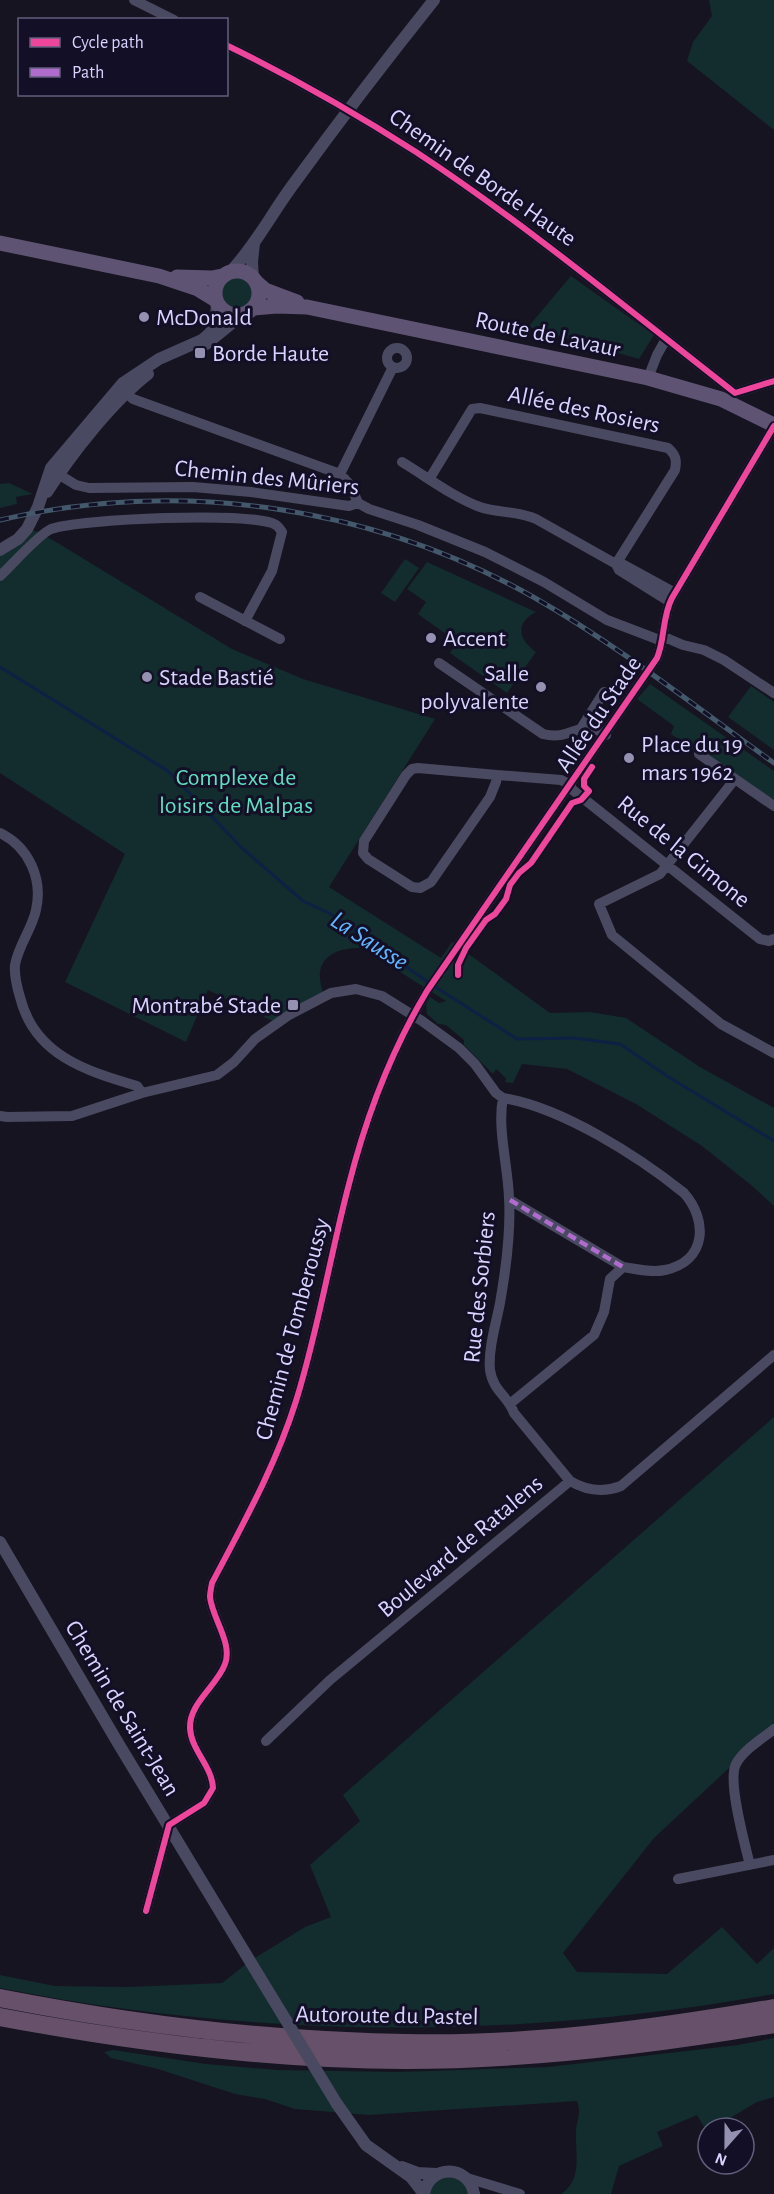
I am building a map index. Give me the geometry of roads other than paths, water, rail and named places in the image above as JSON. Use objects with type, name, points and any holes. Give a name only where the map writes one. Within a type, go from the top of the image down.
[{"type":"highway","name":"Autoroute du Pastel","points":[[0,1998],[138,2022],[333,2040],[405,2043],[465,2043],[597,2034],[774,2008]]},
{"type":"highway","name":"Autoroute du Pastel","points":[[0,2017],[125,2038],[213,2048],[332,2058],[405,2060],[551,2054],[700,2037],[774,2024]]},
{"type":"main road","points":[[0,243],[159,276],[198,289],[217,302],[228,314],[248,311],[258,299],[255,280],[243,271],[212,278],[159,276]]},
{"type":"main road","points":[[217,302],[215,287],[226,274]]},
{"type":"main road","name":"Route de Lavaur","points":[[255,280],[265,290],[307,307],[648,378],[721,399],[774,425]]},
{"type":"main road","name":"Route de Lavaur","points":[[248,311],[307,307]]},
{"type":"street","points":[[134,0],[170,18]]},
{"type":"street","points":[[226,274],[254,243],[273,212],[348,109],[434,0]]},
{"type":"street","name":"Chemin de Borde Haute","points":[[228,46],[348,109],[417,153],[501,211],[735,393],[774,381]]},
{"type":"street","points":[[254,243],[252,261],[255,280]]},
{"type":"street","points":[[0,550],[25,532],[39,503],[51,468],[125,388],[159,359],[202,340],[209,334],[215,326],[217,302]]},
{"type":"street","points":[[39,503],[58,474],[125,388],[138,382],[168,361],[203,346],[248,311]]},
{"type":"street","points":[[648,378],[666,339]]},
{"type":"street","points":[[340,474],[393,367]]},
{"type":"street","points":[[138,382],[138,394],[146,402]]},
{"type":"street","points":[[125,388],[133,399],[340,474],[351,486],[358,503]]},
{"type":"street","name":"Allée des Rosiers","points":[[430,478],[472,408],[668,448],[674,453],[677,461],[675,470],[616,564]]},
{"type":"street","name":"Allée du Stade","points":[[412,1015],[606,735],[661,643],[665,615],[672,597],[774,425]]},
{"type":"street","points":[[402,462],[476,505],[524,514],[536,519],[616,564],[619,570],[672,597]]},
{"type":"street","name":"Chemin des Mûriers","points":[[58,474],[76,485],[89,488],[155,486],[251,492],[349,506],[358,503],[485,552],[544,582],[607,621],[661,643],[704,650],[724,660],[774,693]]},
{"type":"street","points":[[0,576],[42,535],[53,528],[138,519],[203,517],[256,520],[275,524],[282,532],[272,571],[246,621]]},
{"type":"street","points":[[200,597],[280,639]]},
{"type":"street","points":[[661,643],[666,652],[683,645]]},
{"type":"street","points":[[439,663],[543,734],[561,736],[582,727],[604,692]]},
{"type":"street","points":[[582,727],[594,728],[606,735]]},
{"type":"street","points":[[699,754],[774,806]]},
{"type":"street","points":[[412,769],[497,775],[490,797],[431,882],[425,886],[420,888],[412,886],[368,859],[363,853],[364,841],[412,769]]},
{"type":"street","name":"Rue de la Gimone","points":[[497,775],[538,779],[568,788],[760,939],[772,943]]},
{"type":"street","points":[[735,779],[660,874],[599,904],[612,936],[721,1024],[774,1053]]},
{"type":"street","points":[[0,834],[17,844],[26,854],[38,884],[36,910],[15,965],[15,978],[25,1017],[45,1041],[72,1063],[88,1071],[137,1086],[142,1093]]},
{"type":"street","points":[[0,1116],[72,1116],[142,1093],[217,1075],[234,1062],[263,1032],[298,1010],[331,993],[356,989],[368,991],[382,996],[459,1048],[475,1064],[496,1093],[503,1098],[518,1100],[606,1139],[671,1183],[693,1204],[699,1215],[700,1238],[690,1257],[673,1268],[663,1271],[623,1267],[510,1200]]},
{"type":"street","name":"Chemin de Tomberoussy","points":[[169,1825],[204,1803],[213,1788],[210,1771],[190,1731],[193,1714],[226,1663],[224,1641],[210,1596],[212,1583],[280,1448],[297,1399],[348,1185],[362,1137],[381,1082],[412,1015]]},
{"type":"street","name":"Rue des Sorbiers","points":[[503,1098],[500,1113],[510,1200],[505,1275],[490,1356],[490,1368],[495,1387],[502,1398],[511,1403],[514,1413],[570,1481]]},
{"type":"street","points":[[511,1403],[594,1335],[604,1312],[610,1279],[623,1267]]},
{"type":"street","name":"Boulevard de Ratalens","points":[[266,1741],[330,1680],[570,1481],[588,1490],[600,1491],[621,1486],[774,1355]]},
{"type":"street","name":"Chemin de Saint-Jean","points":[[0,1542],[337,2104],[366,2145],[411,2178],[424,2194]]},
{"type":"street","points":[[750,1865],[734,1789],[733,1771],[742,1756],[774,1729]]},
{"type":"street","points":[[146,1911],[169,1825]]},
{"type":"street","points":[[678,1879],[774,1860]]},
{"type":"street","name":"Chemin de Saint-Jean","points":[[390,2162],[418,2173],[436,2174],[451,2170],[467,2178]]},
{"type":"street","points":[[424,2194],[429,2181],[436,2174]]},
{"type":"street","points":[[467,2178],[520,2194]]},
{"type":"street","points":[[467,2178],[473,2187],[474,2194]]},
{"type":"street","points":[[481,2194],[499,2186]]},
{"type":"waterway","name":"La Sausse","points":[[0,667],[168,771],[242,848],[303,901],[329,913],[428,982]]},
{"type":"waterway","name":"La Sausse","points":[[434,986],[517,1039],[574,1038],[620,1044],[667,1076],[774,1141]]},
{"type":"railway","points":[[0,520],[68,508],[137,502],[206,502],[275,509],[342,522],[409,541],[473,567],[535,598],[597,636],[774,763]]},
{"type":"place","name":"McDonald","points":[[144,317]]},
{"type":"place","name":"Borde Haute","points":[[200,353]]},
{"type":"place","name":"Accent","points":[[431,638]]},
{"type":"place","name":"Stade Bastié","points":[[147,677]]},
{"type":"place","name":"Salle polyvalente","points":[[541,687]]},
{"type":"place","name":"Place du 19 mars 1962","points":[[629,758]]},
{"type":"place","name":"Montrabé Stade","points":[[293,1005]]},
{"type":"park label","name":"Complexe de loisirs de Malpas","points":[[236,791]]}]
